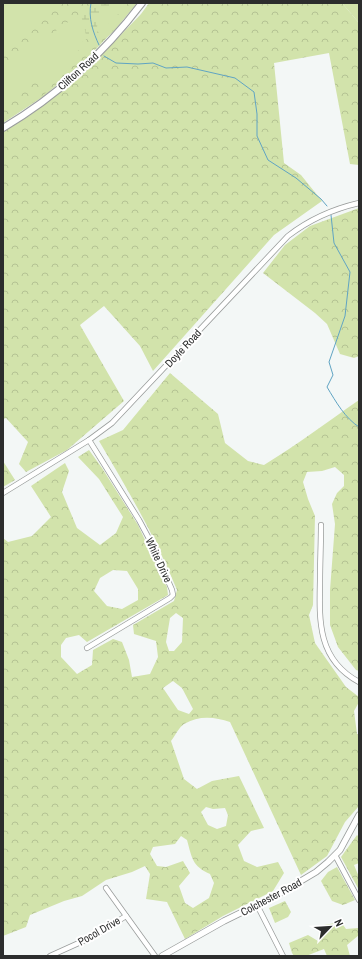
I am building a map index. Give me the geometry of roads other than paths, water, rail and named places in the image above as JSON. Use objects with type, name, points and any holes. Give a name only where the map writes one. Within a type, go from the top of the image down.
[{"type":"main road","name":"Clifton Road","points":[[3,128],[51,96],[78,73],[110,42],[142,3]]},
{"type":"street","name":"Doyle Road","points":[[3,493],[90,440],[112,423],[288,236],[301,226],[324,214],[359,203]]},
{"type":"street","name":"White Drive","points":[[87,648],[173,595],[153,546],[139,520],[90,440]]},
{"type":"street","points":[[321,526],[319,607],[322,634],[330,655],[337,666],[359,682]]},
{"type":"street","name":"Colchester Road","points":[[162,956],[224,921],[279,894],[305,878],[335,855],[344,844],[359,815]]},
{"type":"street","points":[[335,855],[359,900]]},
{"type":"street","points":[[106,888],[155,956]]},
{"type":"street","points":[[257,905],[283,956]]},
{"type":"street","name":"Pocol Drive","points":[[50,956],[92,937],[126,916]]},
{"type":"waterway","points":[[91,3],[90,14],[92,25],[99,45]]},
{"type":"waterway","points":[[104,56],[116,63],[153,63],[166,68],[187,67],[235,78],[254,92],[257,114],[257,136],[268,160],[296,178],[327,206]]},
{"type":"waterway","points":[[331,215],[334,243],[350,272],[345,316],[329,362],[333,375],[327,387],[337,404],[359,427]]}]
